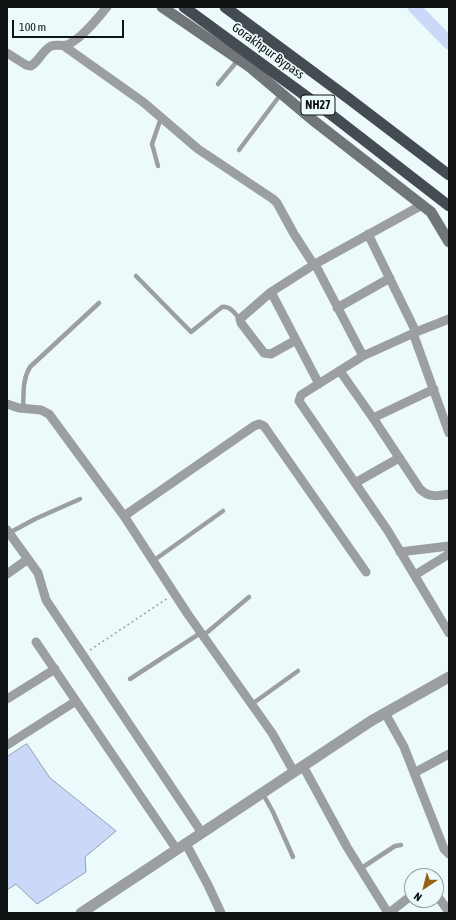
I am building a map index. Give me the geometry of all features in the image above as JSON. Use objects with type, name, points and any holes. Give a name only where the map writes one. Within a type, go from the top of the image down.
[{"type":"highway","name":"Gorakhpur Bypass","points":[[184,7],[329,113],[449,206]]},
{"type":"highway","name":"NH27","points":[[225,7],[449,175]]},
{"type":"main road","points":[[162,7],[239,59],[314,121],[431,212],[449,242]]},
{"type":"street","points":[[64,46],[72,42],[94,23],[107,7]]},
{"type":"street","points":[[7,53],[29,66],[34,64],[50,47],[56,45],[64,46],[110,78],[198,149],[273,199],[277,203],[294,234],[314,265],[363,356]]},
{"type":"street","points":[[296,340],[271,354],[264,353],[241,323],[240,319],[271,292],[314,265],[422,205]]},
{"type":"street","points":[[368,234],[390,278],[414,332],[449,433]]},
{"type":"street","points":[[337,308],[390,278]]},
{"type":"street","points":[[271,292],[319,384]]},
{"type":"street","points":[[449,319],[414,332],[363,356],[301,395],[299,401],[388,531],[449,633]]},
{"type":"street","points":[[340,371],[424,493],[433,496],[449,494]]},
{"type":"street","points":[[373,418],[434,389]]},
{"type":"street","points":[[7,404],[23,409],[41,410],[49,414],[124,516],[175,594],[272,733],[299,769],[360,869],[389,913],[404,901]]},
{"type":"street","points":[[124,516],[259,424],[264,426],[366,572]]},
{"type":"street","points":[[355,483],[399,458]]},
{"type":"street","points":[[8,531],[38,573],[46,600],[202,833]]},
{"type":"street","points":[[400,552],[449,546]]},
{"type":"street","points":[[414,576],[449,554]]},
{"type":"street","points":[[7,574],[28,559]]},
{"type":"street","points":[[36,642],[76,701],[208,885],[221,913]]},
{"type":"street","points":[[7,699],[54,669]]},
{"type":"street","points":[[81,913],[385,713],[449,677]]},
{"type":"street","points":[[7,745],[76,701]]},
{"type":"street","points":[[385,713],[404,747],[444,849],[449,854]]},
{"type":"street","points":[[414,773],[449,754]]},
{"type":"lane","points":[[218,84],[239,59]]},
{"type":"lane","points":[[239,150],[282,94]]},
{"type":"lane","points":[[158,166],[152,144],[161,118]]},
{"type":"lane","points":[[136,276],[191,332],[222,307],[226,306],[229,308],[240,319]]},
{"type":"lane","points":[[23,409],[24,382],[26,373],[30,367],[99,303]]},
{"type":"lane","points":[[8,531],[80,498]]},
{"type":"lane","points":[[153,561],[223,511]]},
{"type":"lane","points":[[130,680],[203,633],[249,597]]},
{"type":"lane","points":[[252,704],[298,671]]},
{"type":"lane","points":[[262,793],[273,812],[293,857]]},
{"type":"lane","points":[[360,869],[395,846],[401,845]]},
{"type":"path","points":[[83,655],[175,594]]},
{"type":"water","points":[[27,744],[50,778],[116,831],[85,857],[86,872],[37,904],[16,884],[7,890],[7,757]]},
{"type":"waterway","points":[[414,7],[449,43]]}]
